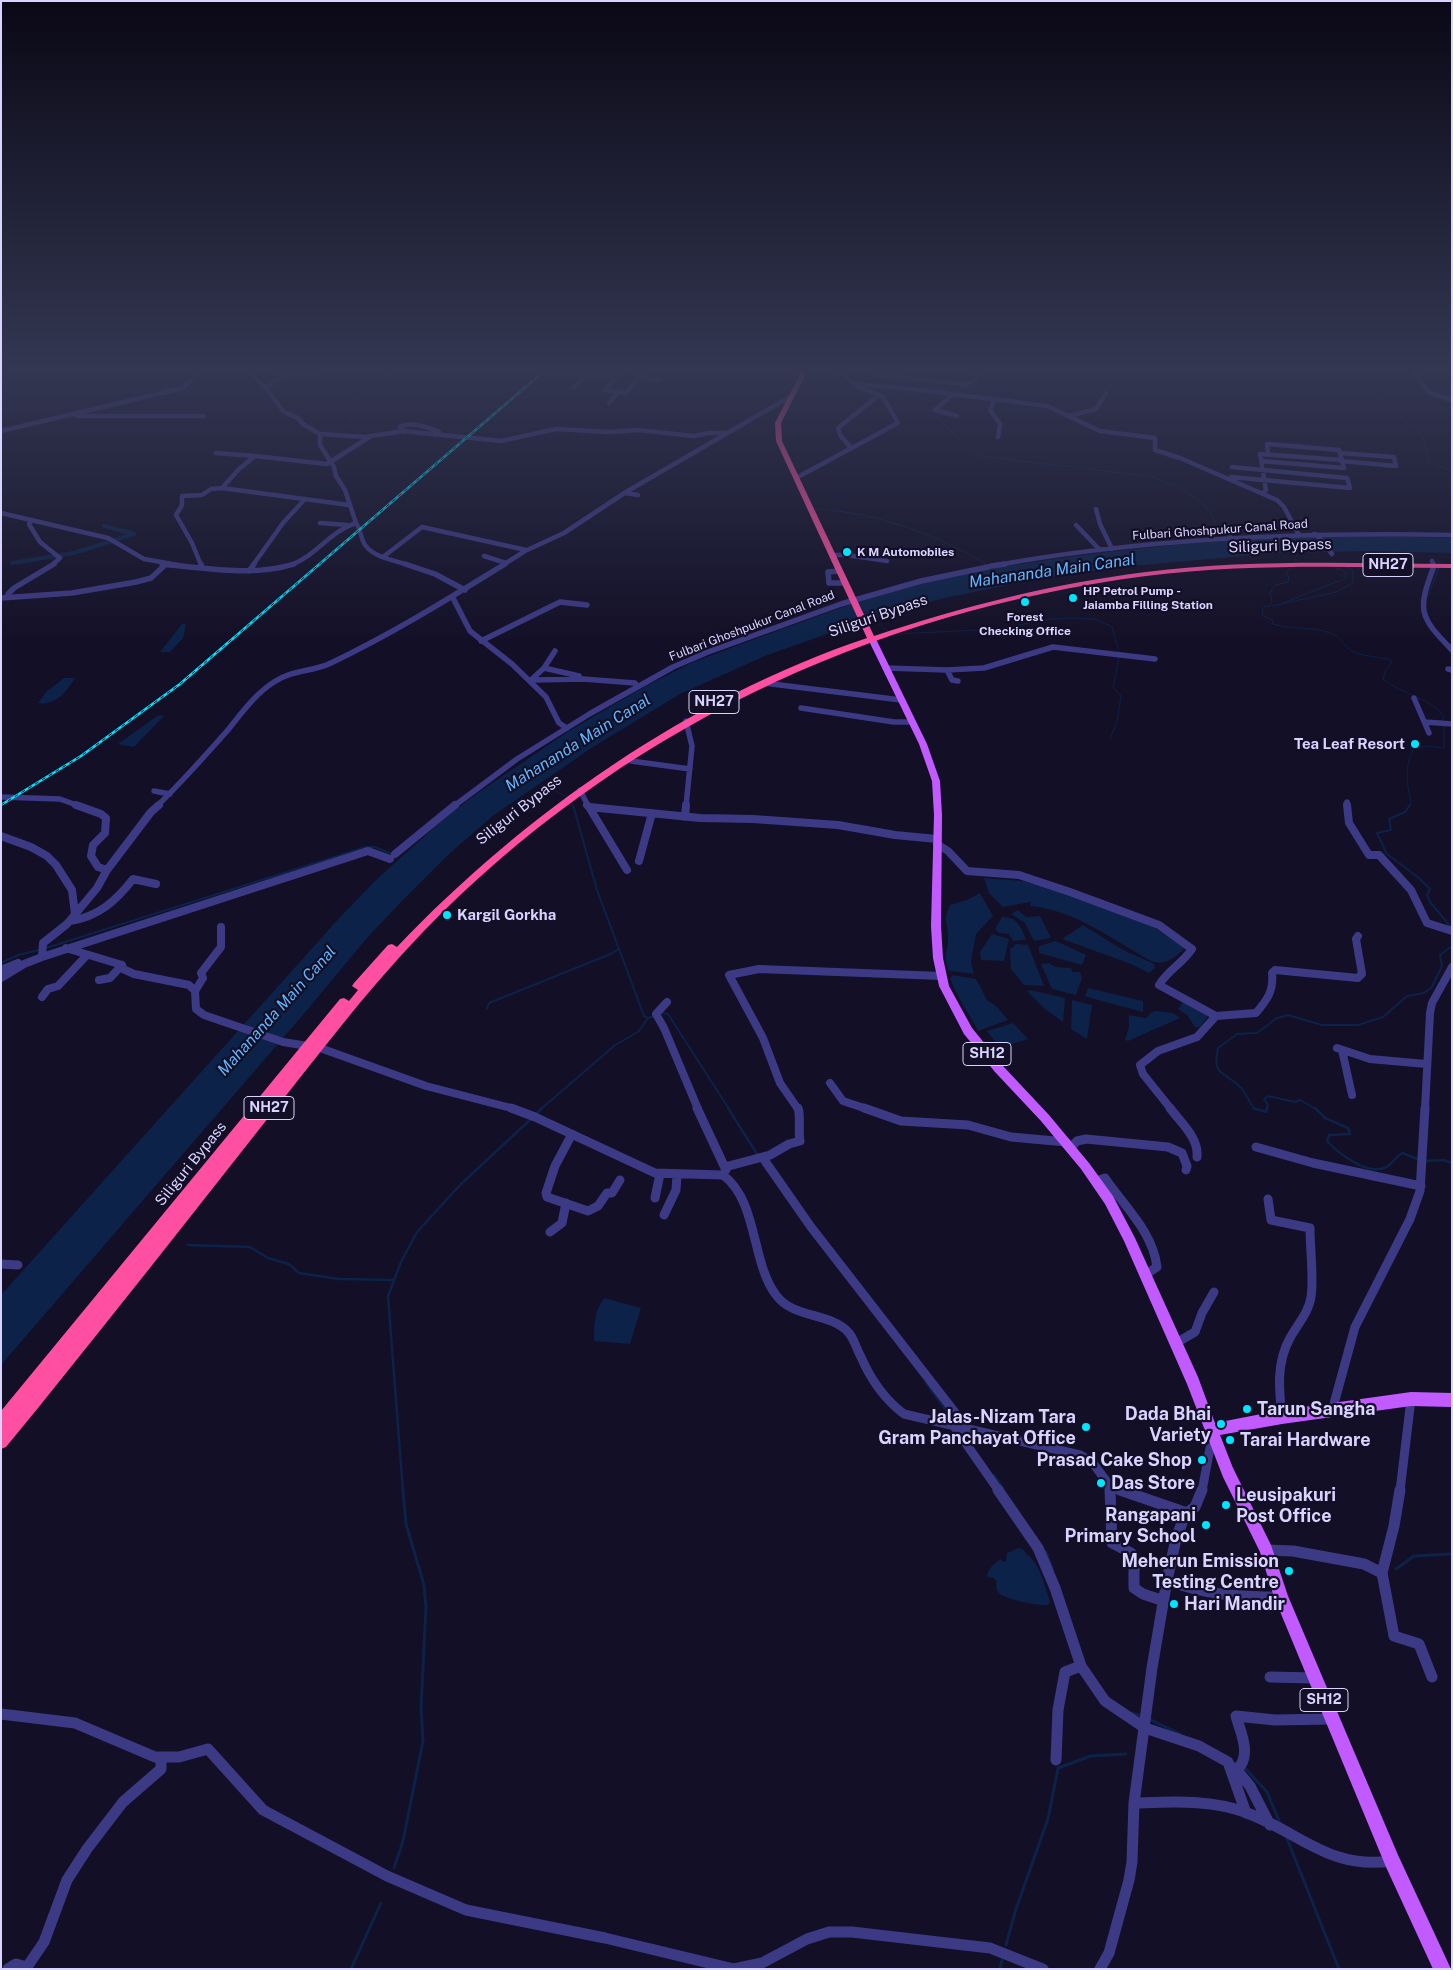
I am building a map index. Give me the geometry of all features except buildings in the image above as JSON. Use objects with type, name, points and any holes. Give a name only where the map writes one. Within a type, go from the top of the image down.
[{"type":"highway","points":[[789,464],[871,637]]},
{"type":"highway","name":"NH27","points":[[1,1442],[313,1046],[424,925],[486,866],[570,795],[630,755],[686,722],[790,670],[888,631],[983,604],[1111,579],[1188,570],[1330,558],[1342,562],[1448,564]]},
{"type":"highway","name":"Siliguri Bypass","points":[[570,795],[625,754],[712,703],[804,660],[871,637]]},
{"type":"highway","name":"Siliguri Bypass","points":[[1,1423],[313,1046]]},
{"type":"main road","name":"SH12","points":[[871,637],[923,744],[936,781],[936,926],[941,976],[954,1009],[968,1031],[999,1069],[1068,1144],[1109,1200],[1129,1238],[1176,1344],[1213,1437],[1266,1550],[1281,1597],[1392,1861],[1442,1969]]},
{"type":"main road","points":[[1213,1437],[1282,1417],[1411,1399],[1452,1400]]},
{"type":"street","points":[[222,488],[233,475],[246,464]]},
{"type":"street","points":[[331,464],[348,498],[363,542],[371,552],[435,574],[465,590]]},
{"type":"street","points":[[43,955],[42,945],[70,921],[97,888],[107,870],[151,812],[200,763],[255,698],[273,682],[287,674],[312,670],[329,664],[422,616],[526,550],[564,533],[625,493],[674,464]]},
{"type":"street","points":[[796,478],[822,464]]},
{"type":"street","points":[[1194,464],[1269,496],[1282,504],[1299,535]]},
{"type":"street","points":[[1262,464],[1267,480],[1269,496]]},
{"type":"street","points":[[1296,464],[1344,468],[1342,464]]},
{"type":"street","points":[[1373,464],[1396,466],[1396,464]]},
{"type":"street","points":[[1231,477],[1350,488],[1347,478],[1232,467]]},
{"type":"street","points":[[1263,494],[1266,490],[1267,480]]},
{"type":"street","points":[[202,568],[196,550],[183,526],[177,521],[176,515],[182,505],[182,496],[202,495],[211,489],[222,488],[349,505]]},
{"type":"street","points":[[625,493],[638,495]]},
{"type":"street","points":[[250,571],[283,523],[305,499]]},
{"type":"street","points":[[1096,510],[1100,524],[1112,549]]},
{"type":"street","points":[[1,513],[116,541],[141,559],[202,568],[250,571],[300,563],[347,525]]},
{"type":"street","points":[[9,597],[8,594],[14,588],[56,562],[60,557],[40,542],[29,524],[32,520]]},
{"type":"street","points":[[320,523],[347,525],[356,523]]},
{"type":"street","points":[[1076,525],[1084,531],[1090,542],[1100,550]]},
{"type":"street","points":[[1228,526],[1230,538]]},
{"type":"street","points":[[383,557],[422,527],[526,550]]},
{"type":"street","name":"Fulbari Ghoshpukur Canal Road","points":[[66,948],[368,851],[393,856],[436,819],[482,784],[567,728],[637,686],[708,652],[853,601],[921,581],[990,567],[1100,550],[1230,538],[1299,535],[1452,535]]},
{"type":"street","points":[[1315,535],[1330,558]]},
{"type":"street","points":[[832,555],[847,555],[887,561]]},
{"type":"street","points":[[484,556],[506,564]]},
{"type":"street","points":[[518,556],[524,559]]},
{"type":"street","points":[[1,598],[67,594],[148,580],[166,564]]},
{"type":"street","points":[[1433,564],[1424,590],[1421,611],[1426,624],[1452,650]]},
{"type":"street","points":[[840,571],[828,572],[829,582],[845,583]]},
{"type":"street","points":[[453,598],[470,631],[530,680],[546,697],[559,723],[567,728]]},
{"type":"street","points":[[481,641],[560,602],[587,605]]},
{"type":"street","points":[[885,668],[947,670],[984,668],[1053,647],[1154,659]]},
{"type":"street","points":[[530,680],[544,668],[556,652]]},
{"type":"street","points":[[544,668],[596,682]]},
{"type":"street","points":[[947,670],[952,680],[958,681]]},
{"type":"street","points":[[530,680],[583,679],[596,682],[635,683],[637,686]]},
{"type":"street","points":[[762,683],[901,700]]},
{"type":"street","points":[[1414,698],[1429,733]]},
{"type":"street","points":[[801,708],[894,722],[913,722]]},
{"type":"street","points":[[685,816],[692,746],[686,722]]},
{"type":"street","points":[[1425,722],[1446,724]]},
{"type":"street","points":[[631,761],[690,769]]},
{"type":"street","points":[[154,791],[170,794]]},
{"type":"street","points":[[570,795],[589,807],[616,848],[626,870]]},
{"type":"street","points":[[1,797],[60,799],[101,814],[106,818],[105,833],[93,845],[91,856],[98,867],[107,870]]},
{"type":"street","points":[[1346,802],[1349,823],[1369,855],[1380,855],[1402,878],[1418,902],[1427,923],[1450,931]]},
{"type":"street","points":[[589,807],[685,816],[825,824],[937,842],[967,871],[1019,875],[1110,906],[1159,926],[1192,949],[1185,958],[1168,970],[1159,984],[1216,1016],[1256,1012],[1272,994],[1274,984],[1272,973],[1276,970],[1358,978],[1362,974],[1356,944],[1358,936]]},
{"type":"street","points":[[639,861],[645,846],[647,829],[652,813]]},
{"type":"street","points":[[1,836],[31,847],[47,856],[72,890],[75,914]]},
{"type":"street","points":[[70,921],[82,920],[104,910],[117,899],[133,879],[156,884]]},
{"type":"street","points":[[221,927],[222,948],[201,973],[203,978],[195,991],[196,1009],[198,1012],[283,1042],[313,1046],[426,1086],[499,1104],[533,1116],[660,1174],[698,1173],[730,1178]]},
{"type":"street","points":[[1,970],[66,948],[122,965],[123,969],[134,974],[182,982],[195,991]]},
{"type":"street","points":[[1,978],[43,955]]},
{"type":"street","points":[[42,997],[48,989],[58,986],[87,955]]},
{"type":"street","points":[[100,980],[106,980],[114,975],[122,965]]},
{"type":"street","points":[[1332,1411],[1355,1327],[1410,1220],[1421,1186],[1426,1064],[1432,1003],[1452,967]]},
{"type":"street","points":[[725,1167],[762,1157],[789,1144],[800,1141],[798,1128],[800,1113],[796,1104],[780,1084],[763,1038],[729,975],[758,969],[941,976]]},
{"type":"street","points":[[667,1002],[657,1016],[674,1050],[696,1106],[750,1222],[761,1260],[777,1296],[795,1308],[834,1322],[845,1329],[850,1334],[880,1392],[892,1407],[904,1414],[1080,1455],[1092,1462],[1110,1486],[1187,1513]]},
{"type":"street","points":[[1197,1157],[1198,1148],[1193,1137],[1143,1074],[1140,1065],[1152,1055],[1200,1035],[1216,1016]]},
{"type":"street","points":[[1352,1095],[1339,1049],[1370,1059],[1426,1064]]},
{"type":"street","points":[[830,1082],[843,1101],[901,1121],[968,1125],[1012,1137],[1068,1144],[1086,1139],[1168,1147],[1182,1154],[1187,1166],[1186,1170]]},
{"type":"street","points":[[572,1134],[555,1166],[546,1193],[547,1196],[588,1211],[594,1210],[607,1193],[612,1193],[620,1180]]},
{"type":"street","points":[[1256,1147],[1313,1163],[1421,1186]]},
{"type":"street","points":[[762,1157],[796,1206],[967,1428]]},
{"type":"street","points":[[655,1198],[660,1174]]},
{"type":"street","points":[[664,1215],[674,1195],[678,1181],[677,1175]]},
{"type":"street","points":[[1096,1182],[1105,1178],[1136,1217],[1156,1260],[1157,1267],[1145,1275]]},
{"type":"street","points":[[1268,1199],[1271,1220],[1310,1228],[1309,1305],[1286,1344],[1277,1377],[1282,1417]]},
{"type":"street","points":[[550,1232],[562,1223],[566,1203]]},
{"type":"street","points":[[1,1264],[18,1265]]},
{"type":"street","points":[[1176,1344],[1195,1332],[1202,1313],[1214,1292]]},
{"type":"street","points":[[1411,1399],[1404,1470],[1394,1526],[1382,1573],[1394,1636],[1418,1644],[1432,1677]]},
{"type":"street","points":[[954,1425],[1038,1548],[1056,1588],[1081,1666],[1105,1701],[1145,1728],[1199,1746],[1237,1765],[1275,1828]]},
{"type":"street","points":[[1100,1969],[1110,1953],[1128,1887],[1132,1862],[1134,1803],[1167,1580],[1176,1539],[1187,1513],[1195,1507],[1204,1485],[1213,1437]]},
{"type":"street","points":[[1110,1486],[1112,1544],[1133,1555],[1135,1560],[1134,1588],[1143,1594],[1164,1601]]},
{"type":"street","points":[[1266,1550],[1292,1551],[1364,1564],[1382,1573]]},
{"type":"street","points":[[1167,1580],[1193,1590],[1208,1593],[1281,1597]]},
{"type":"street","points":[[1056,1760],[1060,1718],[1058,1710],[1065,1672],[1081,1666]]},
{"type":"street","points":[[1270,1678],[1315,1678]]},
{"type":"street","points":[[1,1714],[75,1723],[158,1757],[178,1757],[208,1749],[263,1810],[387,1876],[466,1910],[604,1938],[734,1969],[762,1962],[814,1937],[829,1932],[852,1932],[990,1948],[1043,1969]]},
{"type":"street","points":[[1246,1813],[1237,1765],[1246,1753],[1236,1716],[1275,1720],[1332,1719]]},
{"type":"street","points":[[8,1969],[16,1964],[26,1967],[44,1942],[67,1880],[117,1809],[161,1769],[161,1762],[158,1757]]},
{"type":"street","points":[[1134,1803],[1188,1802],[1246,1813],[1292,1837],[1342,1859],[1381,1864],[1392,1861]]},
{"type":"water","name":"Mahananda Main Canal","points":[[1372,536],[1452,538],[1452,553],[1370,551],[1277,553],[1120,567],[1036,579],[940,599],[849,626],[765,656],[680,694],[593,747],[494,815],[450,853],[367,938],[1,1365],[1,1295],[342,915],[377,879],[448,815],[569,731],[644,687],[691,663],[846,606],[923,583],[1001,567],[1082,555],[1183,544],[1269,538]]},
{"type":"water","points":[[182,624],[186,624],[183,638],[170,652],[160,652]]},
{"type":"water","points":[[64,678],[75,678],[65,692],[56,700],[38,703],[46,692]]},
{"type":"water","points":[[157,716],[164,716],[134,747],[118,744]]},
{"type":"water","points":[[984,878],[1023,881],[1035,884],[1038,882],[1152,926],[1181,944],[1184,949],[1165,962],[1151,961],[1093,927],[1063,913],[1030,906],[1031,902],[1003,907],[989,893]]},
{"type":"water","points":[[980,893],[993,916],[976,934],[971,961],[974,974],[949,971],[946,956],[948,931],[946,918],[950,905],[967,900]]},
{"type":"water","points":[[1018,910],[1026,917],[1040,916],[1051,938],[1034,941],[1025,923],[1011,914]]},
{"type":"water","points":[[1002,917],[1012,918],[1021,927],[1026,940],[1013,941],[1009,934],[999,933],[995,929]]},
{"type":"water","points":[[1083,925],[1123,950],[1154,964],[1155,968],[1149,973],[1131,964],[1062,939]]},
{"type":"water","points":[[992,934],[1009,939],[1004,961],[981,960],[980,952]]},
{"type":"water","points":[[1056,941],[1086,955],[1082,965],[1039,953],[1039,946]]},
{"type":"water","points":[[1015,944],[1028,945],[1044,986],[1024,985],[1011,969],[1010,948],[1014,947]]},
{"type":"water","points":[[1049,963],[1056,967],[1071,968],[1073,972],[1080,972],[1082,978],[1076,995],[1052,989],[1041,964]]},
{"type":"water","points":[[953,975],[976,979],[987,1000],[996,1006],[1008,1020],[978,1031],[952,984],[950,978]]},
{"type":"water","points":[[1088,988],[1143,1001],[1143,1012],[1087,997],[1085,996]]},
{"type":"water","points":[[1031,990],[1065,998],[1063,1022],[1045,1009],[1027,991]]},
{"type":"water","points":[[1072,1000],[1092,1005],[1087,1039],[1071,1029]]},
{"type":"water","points":[[1183,1002],[1208,1016],[1200,1027],[1195,1027],[1187,1015],[1178,1009]]},
{"type":"water","points":[[1156,1011],[1173,1013],[1180,1018],[1128,1041],[1125,1040],[1129,1027],[1129,1015],[1146,1018]]},
{"type":"water","points":[[1013,1023],[1028,1039],[1000,1048],[987,1031]]},
{"type":"water","points":[[604,1298],[641,1308],[630,1344],[594,1341],[595,1318]]},
{"type":"water","points":[[1019,1548],[1024,1550],[1038,1568],[1050,1602],[1047,1605],[1029,1603],[1001,1595],[996,1588],[994,1578],[987,1577],[994,1564],[1001,1559],[1003,1562],[1006,1561],[1007,1553]]},
{"type":"waterway","points":[[1047,464],[1148,476],[1170,484],[1201,502],[1215,521],[1218,532]]},
{"type":"waterway","points":[[1434,464],[1452,471]]},
{"type":"waterway","name":"Mahananda Main Canal","points":[[817,509],[840,511],[884,520],[948,544],[988,565]]},
{"type":"waterway","points":[[12,563],[74,553],[134,534],[104,526]]},
{"type":"waterway","points":[[1427,598],[1440,565],[1437,559]]},
{"type":"waterway","points":[[1283,603],[1346,578],[1346,573],[1340,569],[1337,570],[1333,562]]},
{"type":"waterway","points":[[1272,606],[1336,592],[1353,583],[1353,571],[1350,568],[1341,566]]},
{"type":"waterway","points":[[1292,567],[1286,573],[1289,577],[1288,582],[1275,585],[1270,593],[1272,601],[1270,606],[1264,607],[1262,610],[1263,616],[1273,620],[1273,624],[1280,626],[1316,629],[1330,633],[1338,637],[1354,652],[1388,659],[1392,662],[1386,670],[1383,679],[1398,689],[1438,709],[1444,716],[1442,721]]},
{"type":"waterway","points":[[896,634],[998,629],[1049,619],[1095,619],[1112,627],[1119,652]]},
{"type":"waterway","points":[[879,624],[889,632]]},
{"type":"waterway","points":[[1441,635],[1452,646]]},
{"type":"waterway","points":[[1110,739],[1117,722],[1121,696],[1113,688],[1119,657]]},
{"type":"waterway","points":[[1409,806],[1411,803],[1407,770],[1413,749],[1427,746],[1444,748],[1444,725]]},
{"type":"waterway","points":[[554,790],[568,798],[574,806]]},
{"type":"waterway","points":[[573,805],[597,890],[644,1016],[648,1018]]},
{"type":"waterway","points":[[1410,805],[1405,812],[1389,819],[1391,830],[1377,833],[1387,854],[1419,878],[1430,889],[1427,895],[1430,902],[1451,927]]},
{"type":"waterway","points":[[46,948],[366,847],[375,847],[392,854]]},
{"type":"waterway","points":[[1255,1108],[1242,1089],[1219,1069],[1216,1058],[1218,1048],[1237,1034],[1257,1033],[1277,1018],[1288,1015],[1322,1025],[1358,1025],[1383,1017],[1407,996],[1424,993],[1432,987],[1442,966],[1440,955],[1452,946]]},
{"type":"waterway","points":[[487,1009],[489,1003],[613,953],[618,949]]},
{"type":"waterway","points":[[1,963],[18,955],[39,950]]},
{"type":"waterway","points":[[662,1013],[668,1014],[729,1109]]},
{"type":"waterway","points":[[648,1018],[655,1016]]},
{"type":"waterway","points":[[541,1109],[614,1046],[639,1031],[648,1018]]},
{"type":"waterway","points":[[1267,1109],[1268,1105],[1264,1099],[1268,1096],[1295,1102],[1300,1100],[1316,1109]]},
{"type":"waterway","points":[[728,1108],[757,1154]]},
{"type":"waterway","points":[[1255,1108],[1266,1112],[1267,1108]]},
{"type":"waterway","points":[[536,1114],[541,1109]]},
{"type":"waterway","points":[[1316,1109],[1325,1118],[1348,1128],[1350,1134],[1329,1135],[1327,1141],[1355,1163],[1364,1167],[1381,1169],[1388,1166],[1402,1153],[1418,1159]]},
{"type":"waterway","points":[[403,1491],[388,1296],[401,1262],[417,1232],[461,1184],[531,1119]]},
{"type":"waterway","points":[[1425,1161],[1444,1160],[1452,1163]]},
{"type":"waterway","points":[[188,1245],[250,1247],[268,1258],[289,1264],[299,1273],[339,1279],[394,1280]]},
{"type":"waterway","points":[[926,1383],[954,1421]]},
{"type":"waterway","points":[[994,1475],[1003,1488]]},
{"type":"waterway","points":[[394,1868],[403,1841],[423,1741],[421,1708],[426,1607],[424,1585],[406,1524],[403,1490]]},
{"type":"waterway","points":[[1046,1552],[1052,1568]]},
{"type":"waterway","points":[[1396,1569],[1414,1556],[1452,1554]]},
{"type":"waterway","points":[[1132,1713],[1142,1716]]},
{"type":"waterway","points":[[1151,1720],[1180,1734]]},
{"type":"waterway","points":[[1006,1945],[1016,1909],[1048,1819],[1058,1768],[1091,1756],[1126,1754]]},
{"type":"waterway","points":[[1244,1767],[1267,1792],[1280,1823]]},
{"type":"waterway","points":[[1286,1836],[1339,1969]]},
{"type":"waterway","points":[[351,1969],[381,1903]]},
{"type":"waterway","points":[[1000,1969],[1002,1960]]},
{"type":"railway","points":[[1,805],[81,756],[180,684],[436,464]]},
{"type":"place","name":"K M Automobiles","points":[[847,552]]},
{"type":"place","name":"HP Petrol Pump - Jaiamba Filling Station","points":[[1073,598]]},
{"type":"place","name":"Forest Checking Office","points":[[1025,602]]},
{"type":"place","name":"Tea Leaf Resort","points":[[1415,744]]},
{"type":"place","name":"Kargil Gorkha","points":[[447,915]]},
{"type":"place","name":"Tarun Sangha","points":[[1247,1409]]},
{"type":"place","name":"Dada Bhai Variety","points":[[1221,1424]]},
{"type":"place","name":"Jalas-Nizam Tara Gram Panchayat Office","points":[[1086,1427]]},
{"type":"place","name":"Tarai Hardware","points":[[1230,1440]]},
{"type":"place","name":"Prasad Cake Shop","points":[[1202,1460]]},
{"type":"place","name":"Das Store","points":[[1101,1483]]},
{"type":"place","name":"Leusipakuri Post Office","points":[[1226,1505]]},
{"type":"place","name":"Rangapani Primary School","points":[[1206,1525]]},
{"type":"place","name":"Meherun Emission Testing Centre","points":[[1289,1571]]},
{"type":"place","name":"Hari Mandir","points":[[1174,1604]]}]
